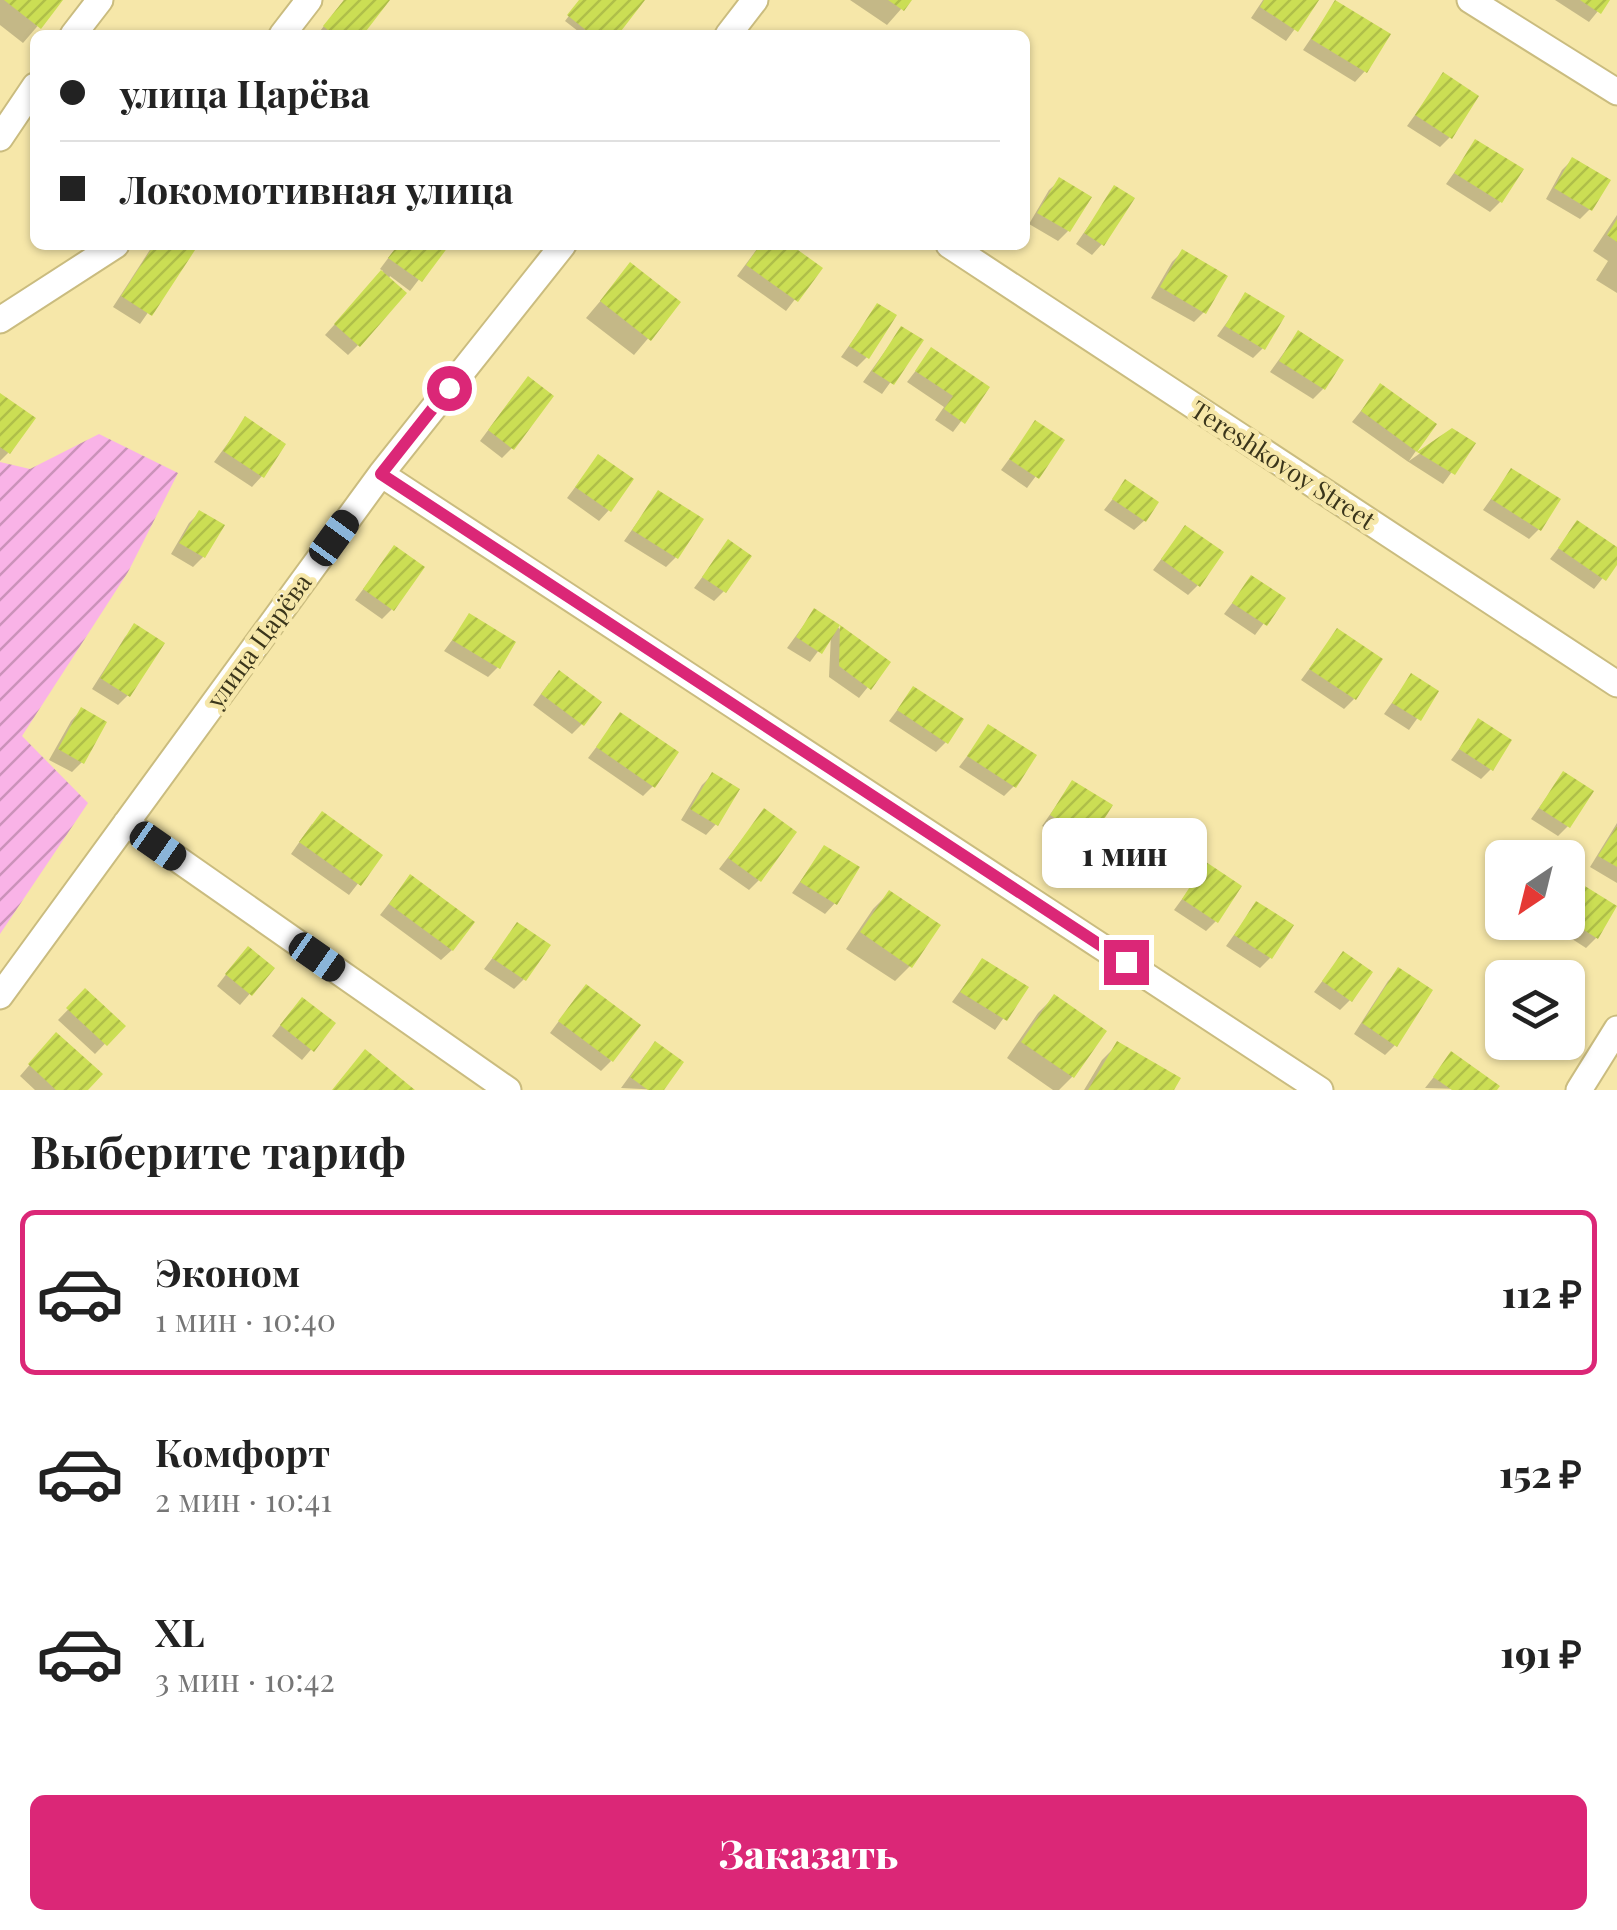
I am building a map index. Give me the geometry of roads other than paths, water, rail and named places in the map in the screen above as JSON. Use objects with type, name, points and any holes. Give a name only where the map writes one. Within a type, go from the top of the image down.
[{"type":"street","points":[[78,30],[100,0]]},
{"type":"street","points":[[286,30],[309,0]]},
{"type":"street","points":[[732,30],[755,0]]},
{"type":"street","points":[[1470,0],[1617,92]]},
{"type":"street","points":[[0,138],[30,93]]},
{"type":"street","points":[[0,320],[108,250]]},
{"type":"street","name":"улица Царёва","points":[[0,996],[381,474],[558,250]]},
{"type":"street","name":"Tereshkovoy Street","points":[[956,250],[1617,684]]},
{"type":"street","points":[[381,474],[1320,1090]]},
{"type":"street","points":[[126,824],[508,1090]]},
{"type":"street","points":[[1578,1090],[1617,1029]]}]
